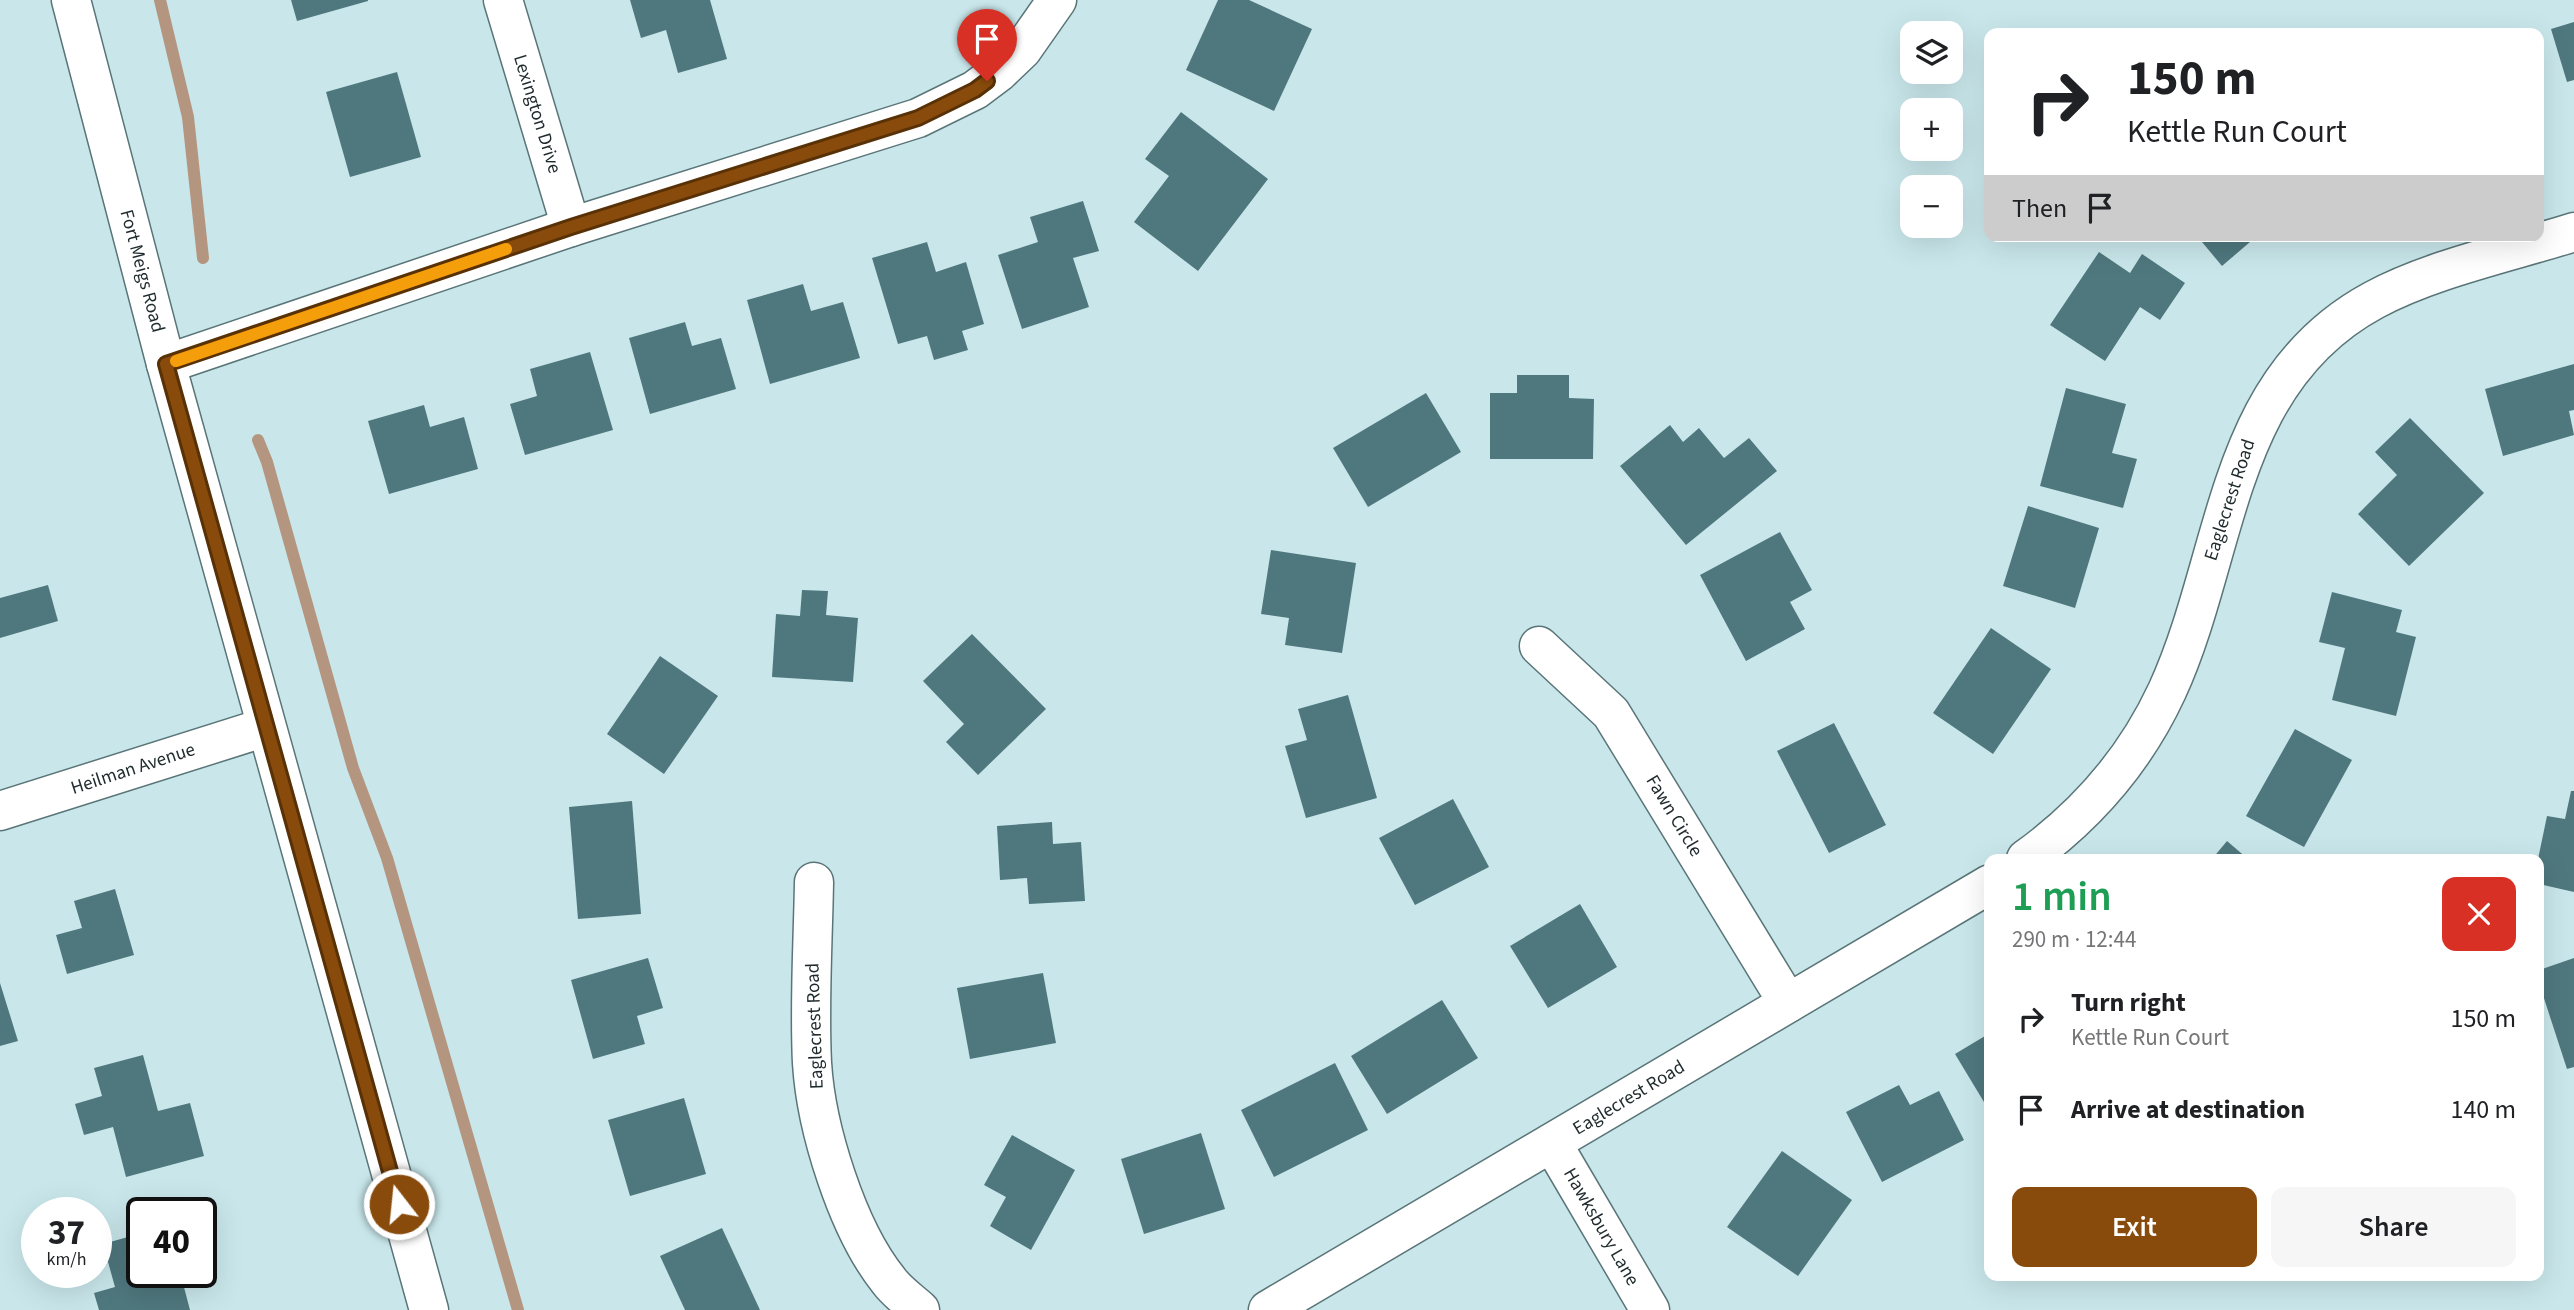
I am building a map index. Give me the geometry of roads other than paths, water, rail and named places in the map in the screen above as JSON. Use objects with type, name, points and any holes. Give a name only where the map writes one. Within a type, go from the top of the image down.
[{"type":"street","name":"Fort Meigs Road","points":[[71,0],[166,364],[429,1310]]},
{"type":"street","name":"Lexington Drive","points":[[503,0],[571,227]]},
{"type":"street","points":[[166,364],[571,227],[918,118],[975,90],[999,72],[1022,50],[1057,0]]},
{"type":"street","name":"Eaglecrest Road","points":[[2544,241],[2574,232]]},
{"type":"street","name":"Eaglecrest Road","points":[[2033,854],[2055,838],[2100,795],[2138,746],[2167,691],[2190,632],[2231,488],[2253,431],[2283,379],[2324,335],[2373,300],[2428,276],[2541,242]]},
{"type":"street","name":"Fawn Circle","points":[[1539,646],[1611,713],[1788,1003]]},
{"type":"street","name":"Heilman Avenue","points":[[0,811],[266,727]]},
{"type":"street","name":"Eaglecrest Road","points":[[814,882],[812,1062],[816,1096],[833,1161],[856,1224],[889,1282],[920,1310]]},
{"type":"street","name":"Eaglecrest Road","points":[[1268,1310],[1984,888]]},
{"type":"street","name":"Hawksbury Lane","points":[[1552,1143],[1650,1310]]},
{"type":"waterway","points":[[160,0],[188,117],[203,258]]},
{"type":"waterway","points":[[258,440],[267,462],[353,768],[387,858],[518,1310]]}]
